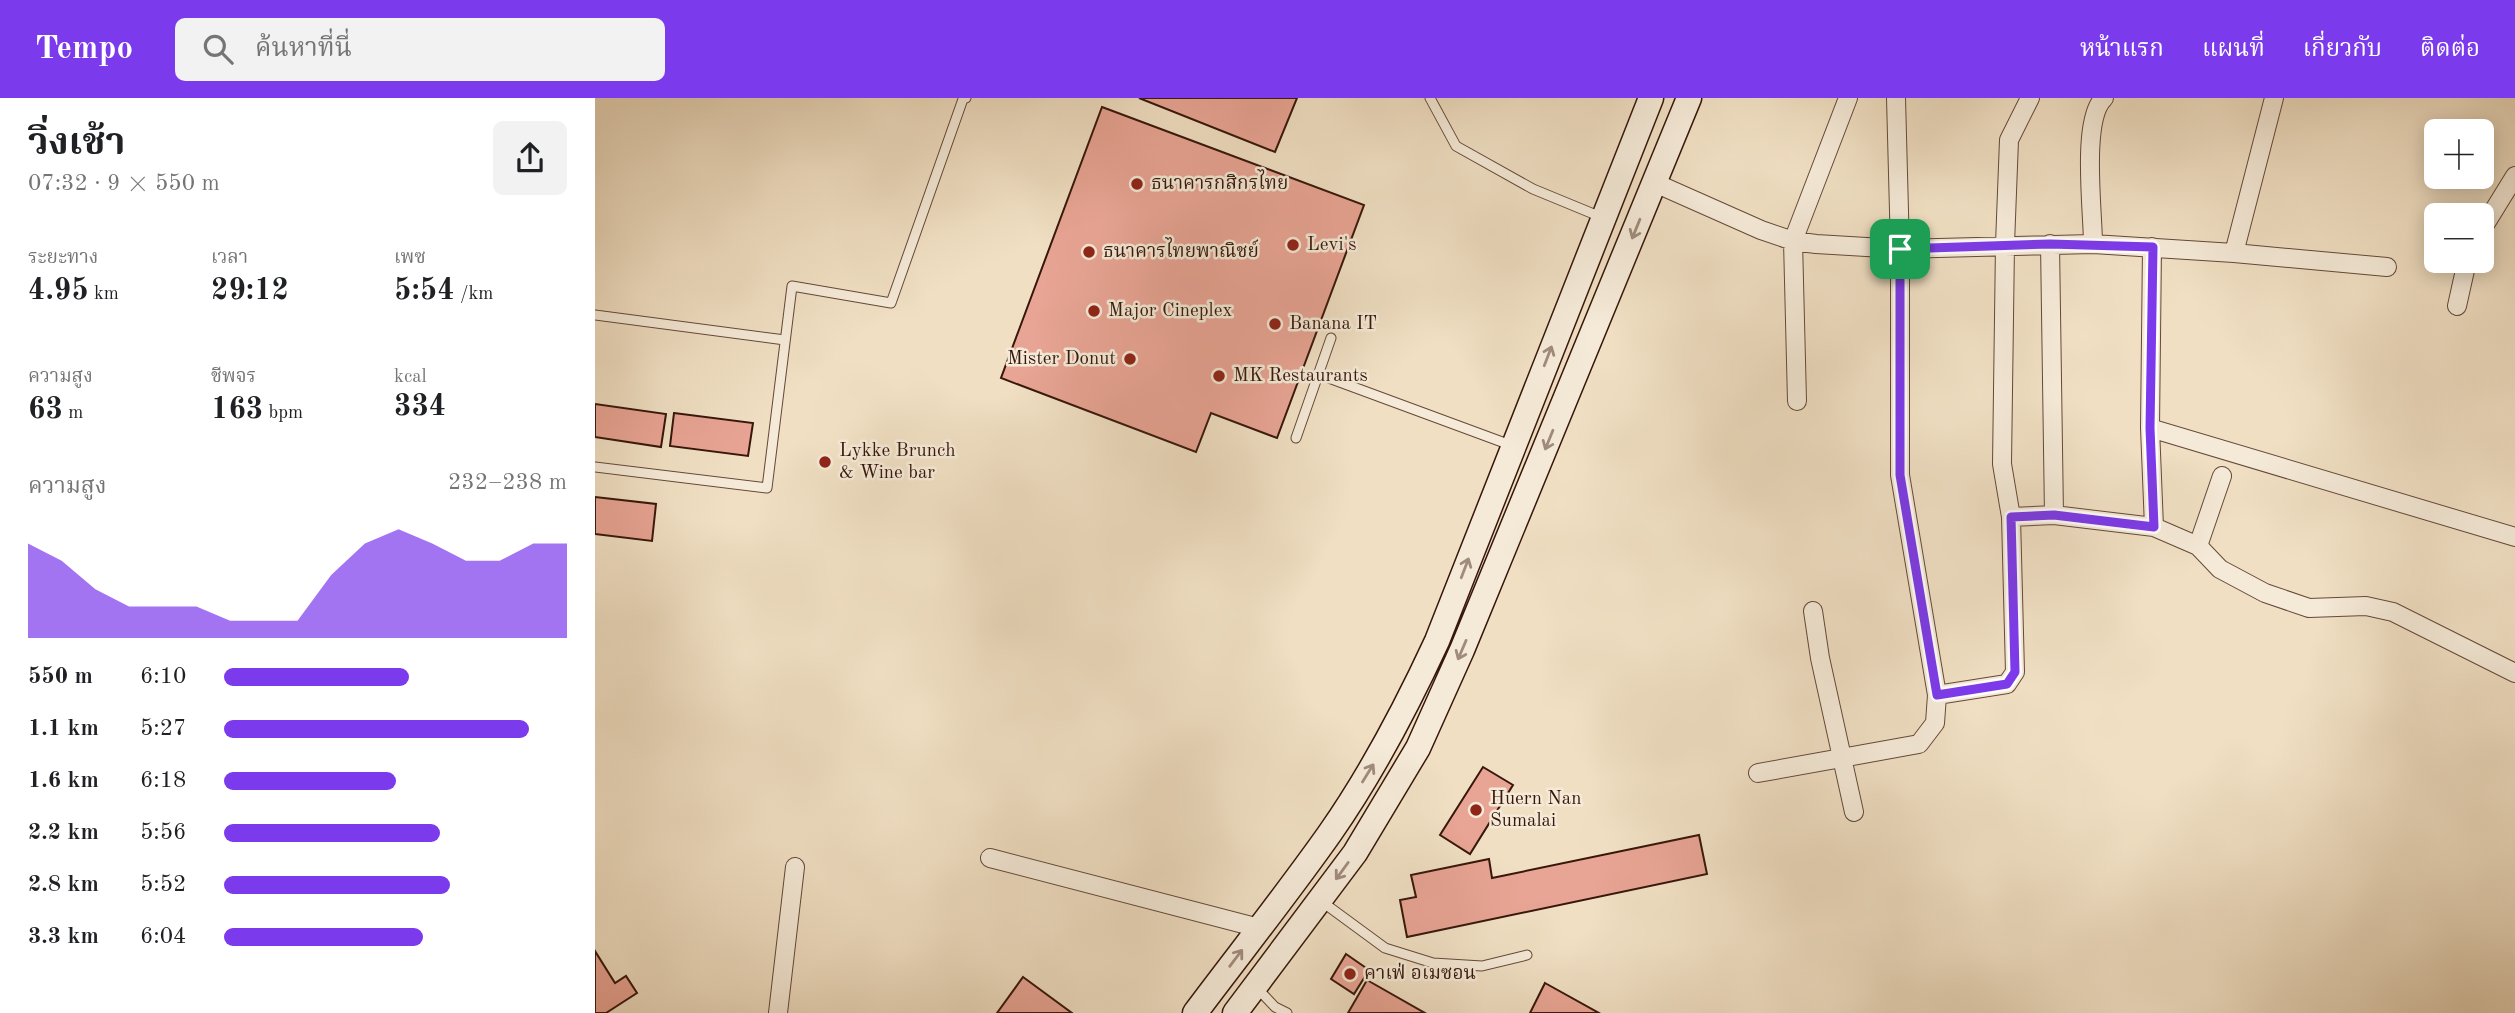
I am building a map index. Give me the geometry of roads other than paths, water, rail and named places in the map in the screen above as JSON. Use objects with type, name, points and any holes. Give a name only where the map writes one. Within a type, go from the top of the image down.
[{"type":"main road","points":[[1195,1013],[1345,811],[1407,705],[1437,641],[1651,98]]},
{"type":"main road","points":[[1235,1013],[1320,900],[1387,804],[1433,717],[1689,98]]},
{"type":"street","points":[[1797,401],[1793,241],[1848,98]]},
{"type":"street","points":[[1758,773],[1919,744],[1935,723],[1937,695],[1900,475],[1900,249],[1896,98]]},
{"type":"street","points":[[1937,695],[2007,684],[2015,672],[2011,517],[2002,464],[2005,244],[2008,140],[2030,98]]},
{"type":"street","points":[[2094,244],[2091,130],[2098,104],[2104,98]]},
{"type":"street","points":[[2234,253],[2274,98]]},
{"type":"street","points":[[2494,211],[2515,176]]},
{"type":"street","points":[[1655,184],[1793,241],[1900,249],[2005,244],[2094,244],[2387,267]]},
{"type":"street","points":[[2050,244],[2054,515]]},
{"type":"street","points":[[2153,247],[2150,428],[2154,527]]},
{"type":"street","points":[[2457,306],[2464,273]]},
{"type":"street","points":[[2150,428],[2515,537]]},
{"type":"street","points":[[2198,546],[2223,476]]},
{"type":"street","points":[[2011,517],[2054,515],[2154,527],[2198,546],[2220,569],[2265,593],[2309,608],[2366,606],[2393,612],[2515,673]]},
{"type":"street","points":[[1813,611],[1854,812]]},
{"type":"street","points":[[990,858],[1259,928]]},
{"type":"street","points":[[778,1013],[796,867]]},
{"type":"lane","points":[[595,467],[767,488],[792,286],[891,303],[965,98]]},
{"type":"lane","points":[[1430,98],[1456,146],[1533,190],[1602,218]]},
{"type":"lane","points":[[595,315],[785,340]]},
{"type":"lane","points":[[1296,438],[1331,338]]},
{"type":"lane","points":[[1318,374],[1513,446]]},
{"type":"lane","points":[[1320,900],[1385,948],[1433,963],[1482,966],[1527,955]]},
{"type":"lane","points":[[1256,986],[1275,1007],[1287,1013]]},
{"type":"place","name":"ธนาคารกสิกรไทย","points":[[1137,184]]},
{"type":"place","name":"Levi's","points":[[1293,245]]},
{"type":"place","name":"ธนาคารไทยพาณิชย์","points":[[1089,252]]},
{"type":"place","name":"Major Cineplex","points":[[1094,311]]},
{"type":"place","name":"Banana IT","points":[[1275,324]]},
{"type":"place","name":"Mister Donut","points":[[1130,359]]},
{"type":"place","name":"MK Restaurants","points":[[1219,376]]},
{"type":"place","name":"Lykke Brunch & Wine bar","points":[[825,462]]},
{"type":"place","name":"Huern Nan Sumalai","points":[[1476,810]]},
{"type":"place","name":"คาเฟ่ อเมซอน","points":[[1350,974]]}]
